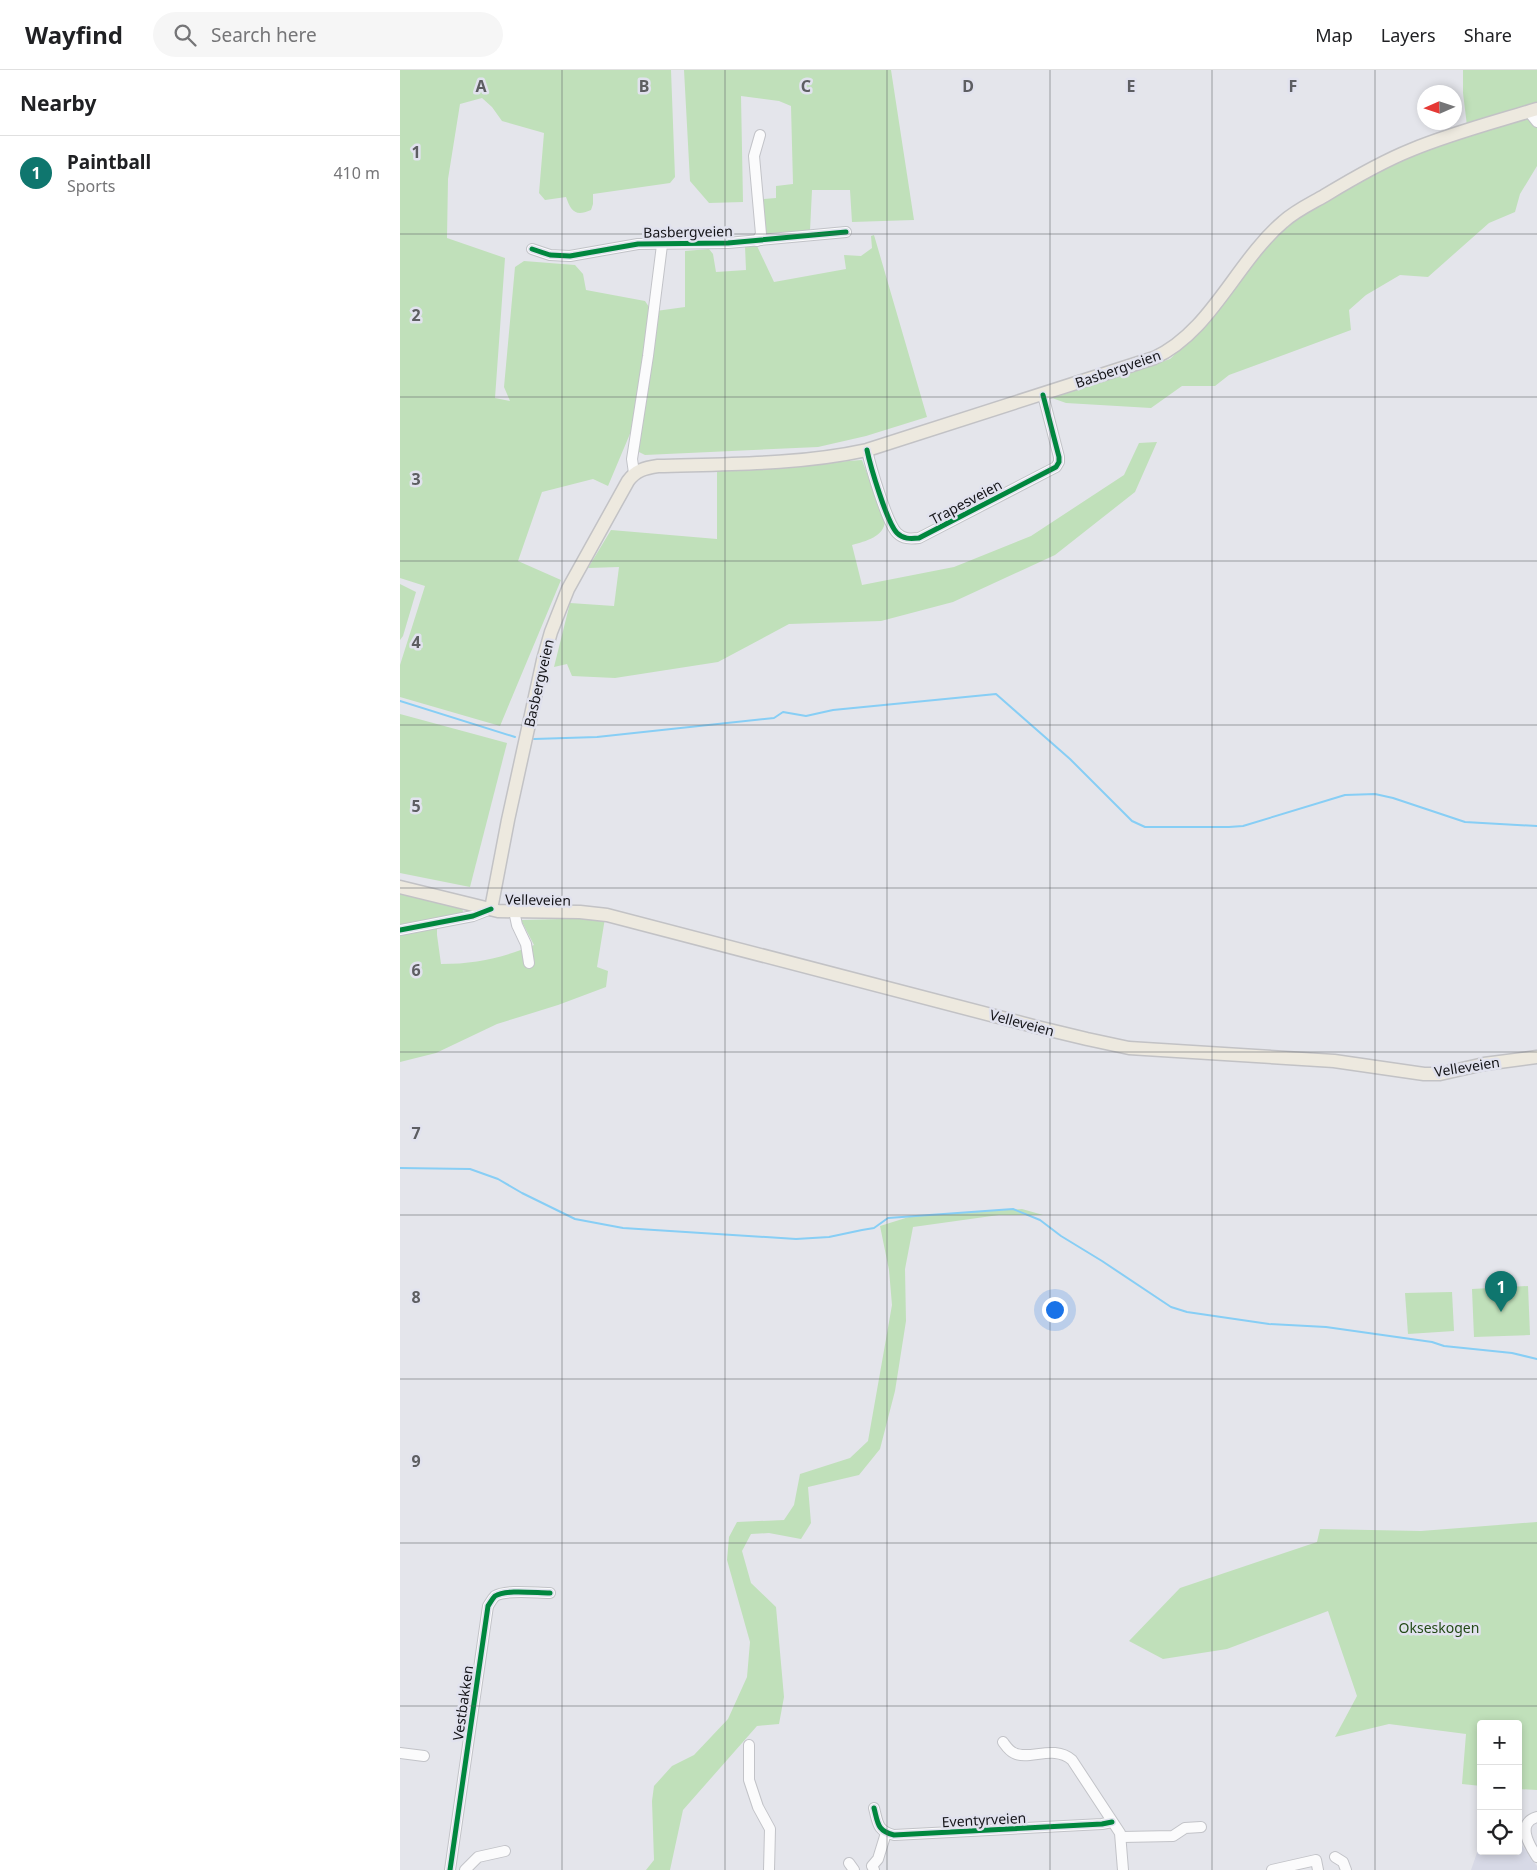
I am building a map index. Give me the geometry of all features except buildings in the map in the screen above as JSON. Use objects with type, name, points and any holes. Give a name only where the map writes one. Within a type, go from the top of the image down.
[{"type":"main road","name":"Basbergveien","points":[[491,909],[508,820],[543,660],[551,632],[568,589],[634,473],[658,466],[812,460],[867,450],[1154,358],[1172,349],[1195,328],[1268,236],[1284,220],[1374,167],[1412,150],[1534,114]]},
{"type":"main road","name":"Velleveien","points":[[400,887],[491,909],[580,912],[617,917],[1045,1029],[1129,1048],[1334,1061],[1424,1074],[1440,1074],[1484,1064],[1537,1057]]},
{"type":"street","points":[[757,241],[761,234],[754,156],[760,135]]},
{"type":"street","name":"Basbergveien","points":[[532,249],[550,255],[570,256],[638,244],[757,241],[846,232]]},
{"type":"street","name":"Basbergveien","points":[[634,473],[632,459],[648,356],[662,244]]},
{"type":"street","name":"Trapesveien","points":[[867,450],[892,527],[903,537],[919,538],[1056,467],[1059,462],[1059,456],[1043,395]]},
{"type":"street","name":"Velleveien","points":[[400,930],[473,916],[491,909]]},
{"type":"street","name":"Velleveien","points":[[514,911],[517,925],[526,944],[529,964]]},
{"type":"street","name":"Vestbakken","points":[[450,1870],[488,1606],[493,1597],[499,1594],[515,1592],[550,1593]]},
{"type":"street","points":[[1003,1742],[1012,1752],[1018,1755],[1054,1753],[1072,1760],[1122,1837],[1123,1870]]},
{"type":"street","points":[[749,1745],[749,1780],[758,1807],[770,1829],[770,1870]]},
{"type":"street","points":[[400,1753],[424,1756]]},
{"type":"street","points":[[871,1869],[878,1859],[886,1833],[878,1825],[874,1808]]},
{"type":"street","points":[[1537,1817],[1528,1822],[1525,1828],[1537,1857]]},
{"type":"street","name":"Eventyrveien","points":[[886,1833],[894,1835],[1030,1829],[1112,1822]]},
{"type":"street","points":[[1122,1837],[1173,1836],[1185,1828],[1201,1827]]},
{"type":"street","points":[[465,1870],[478,1857],[505,1851]]},
{"type":"street","points":[[1272,1870],[1317,1865]]},
{"type":"shaded area","points":[[1522,1845],[1537,1866],[1537,1870],[1471,1870],[1477,1853],[1477,1855],[1522,1855]]},
{"type":"green space","points":[[400,70],[671,70],[675,177],[670,183],[593,194],[591,210],[581,213],[577,213],[572,209],[566,197],[545,200],[539,193],[544,133],[502,121],[492,107],[482,98],[460,104],[448,179],[447,238],[505,258],[495,398],[510,401],[504,387],[515,267],[524,261],[575,265],[583,274],[586,290],[645,301],[651,310],[632,429],[608,486],[593,479],[542,492],[518,561],[561,580],[500,726],[400,697],[400,665],[425,586],[400,578]]},
{"type":"green space","points":[[684,70],[891,70],[914,220],[852,222],[850,190],[812,190],[810,231],[762,235],[764,199],[776,198],[776,186],[793,184],[791,106],[779,101],[741,96],[743,202],[709,203],[690,181]]},
{"type":"green space","points":[[1463,70],[1537,70],[1537,166],[1520,194],[1515,212],[1489,223],[1428,277],[1400,275],[1366,295],[1349,310],[1351,330],[1229,375],[1215,386],[1182,386],[1151,408],[1066,403],[1052,398],[1170,359],[1200,330],[1264,246],[1297,216],[1390,164],[1468,134],[1463,93]]},
{"type":"green space","points":[[874,235],[927,417],[866,436],[818,447],[645,455],[637,451],[656,311],[685,307],[685,251],[709,249],[713,254],[716,272],[746,270],[745,246],[757,246],[774,282],[846,269],[844,255],[861,256],[872,248],[871,236]]},
{"type":"green space","points":[[1157,442],[1135,492],[1055,555],[953,602],[881,621],[789,624],[718,662],[615,678],[572,676],[567,664],[554,667],[570,603],[614,606],[619,567],[588,568],[611,530],[717,539],[717,471],[862,460],[885,521],[878,535],[852,545],[862,585],[954,567],[1031,536],[1124,475],[1139,443]]},
{"type":"green space","points":[[400,584],[416,592],[403,636],[400,640]]},
{"type":"green space","points":[[400,714],[507,743],[470,887],[400,873]]},
{"type":"green space","points":[[400,893],[462,908],[464,915],[437,926],[441,964],[466,963],[489,959],[534,945],[521,920],[605,918],[597,967],[608,971],[606,987],[558,1005],[497,1024],[436,1053],[400,1062]]},
{"type":"green space","points":[[1022,1209],[1043,1215],[999,1215],[913,1227],[905,1269],[906,1321],[895,1391],[880,1449],[859,1475],[808,1487],[811,1523],[801,1539],[769,1533],[751,1534],[742,1551],[751,1583],[776,1607],[784,1697],[779,1724],[757,1726],[683,1810],[670,1870],[646,1870],[654,1860],[652,1801],[654,1786],[672,1766],[694,1755],[728,1719],[747,1677],[750,1642],[727,1560],[729,1537],[737,1522],[784,1520],[794,1505],[800,1474],[850,1458],[868,1441],[892,1305],[889,1270],[880,1226],[912,1216]]},
{"type":"green space","points":[[1528,1286],[1530,1335],[1474,1337],[1472,1289]]},
{"type":"green space","points":[[1452,1292],[1454,1331],[1408,1334],[1405,1293]]},
{"type":"green space","name":"Okseskogen","points":[[1537,1522],[1537,1790],[1522,1789],[1522,1720],[1477,1720],[1477,1786],[1462,1784],[1466,1734],[1389,1724],[1335,1737],[1357,1696],[1328,1611],[1227,1649],[1163,1659],[1129,1641],[1180,1588],[1317,1542],[1320,1529],[1421,1531]]},
{"type":"waterway","points":[[534,739],[597,737],[774,718],[783,712],[806,716],[833,710],[996,694],[1070,759],[1132,821],[1145,827],[1243,826],[1345,795],[1375,794],[1393,798],[1465,822],[1537,826]]},
{"type":"waterway","points":[[400,701],[515,737]]},
{"type":"waterway","points":[[400,1168],[470,1169],[498,1179],[575,1219],[623,1228],[796,1239],[829,1237],[874,1228],[888,1218],[1013,1209],[1040,1220],[1061,1236],[1171,1307],[1187,1312],[1269,1324],[1326,1327],[1432,1342],[1444,1346],[1512,1353],[1537,1359]]},
{"type":"cycle path","points":[[532,249],[550,255],[570,256],[638,244],[728,243],[846,232]]},
{"type":"cycle path","points":[[867,450],[879,493],[893,527],[897,533],[904,537],[919,538],[1056,467],[1059,457],[1043,395]]},
{"type":"cycle path","points":[[400,930],[473,916],[491,909]]},
{"type":"cycle path","points":[[450,1870],[488,1606],[495,1596],[500,1594],[514,1592],[550,1593]]},
{"type":"cycle path","points":[[874,1808],[881,1829],[894,1835],[1112,1822]]},
{"type":"place","name":"Paintball","points":[[1501,1312]]}]
